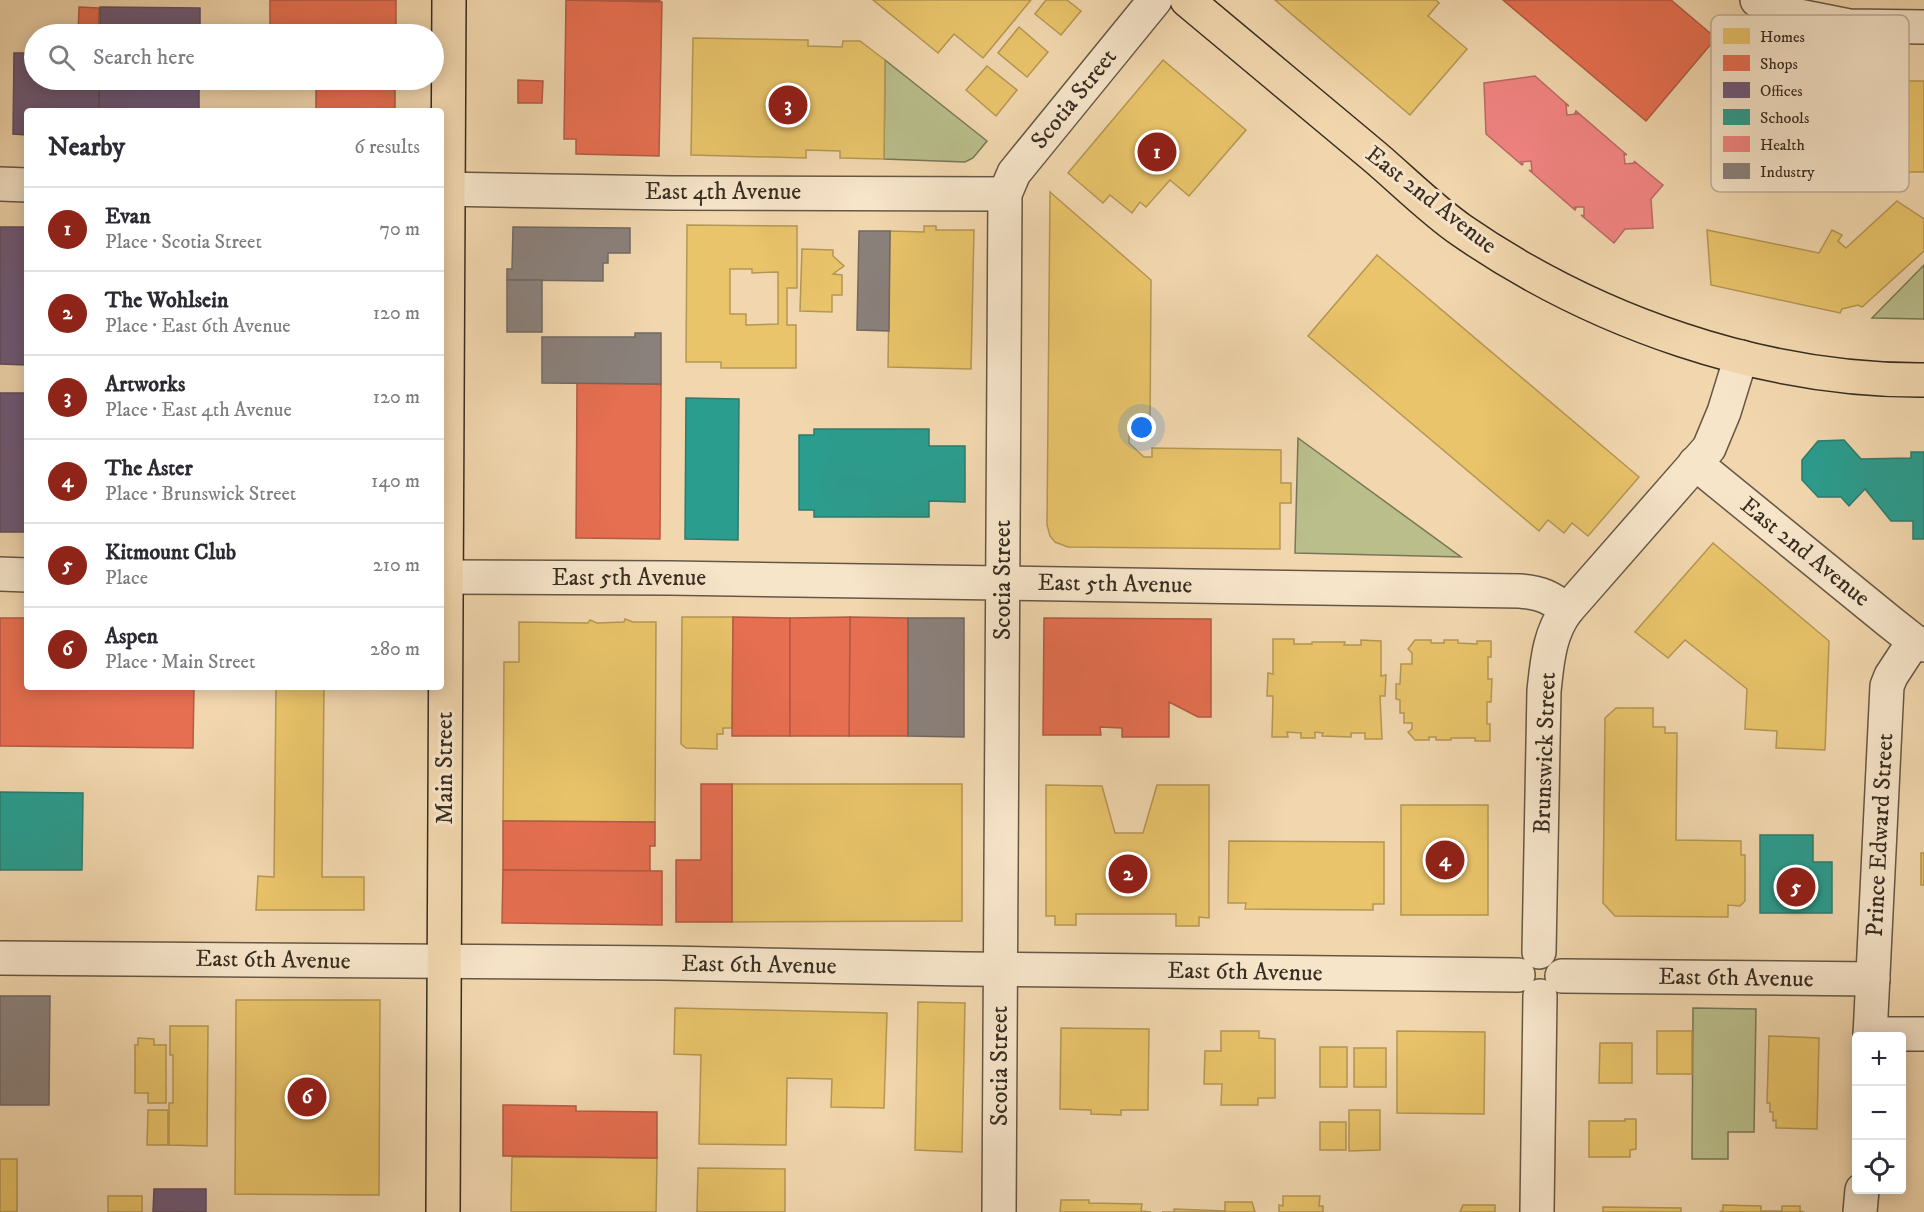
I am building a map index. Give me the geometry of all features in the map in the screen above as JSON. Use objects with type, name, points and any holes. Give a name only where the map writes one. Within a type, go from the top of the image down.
[{"type":"main road","name":"Main Street","points":[[444,189],[449,0]]},
{"type":"main road","name":"East 2nd Avenue","points":[[1187,0],[1460,229],[1526,270],[1599,308],[1699,346],[1782,366],[1834,374],[1924,380]]},
{"type":"main road","name":"Main Street","points":[[443,690],[443,1212]]},
{"type":"street","name":"Scotia Street","points":[[999,1212],[1005,194],[1014,173],[1155,0]]},
{"type":"street","points":[[1757,0],[1794,15]]},
{"type":"street","points":[[1909,27],[1924,27]]},
{"type":"street","points":[[0,184],[24,185]]},
{"type":"street","name":"East 4th Avenue","points":[[444,189],[672,193],[1005,194]]},
{"type":"street","points":[[1695,463],[1694,441],[1730,354]]},
{"type":"street","name":"Brunswick Street","points":[[1537,1212],[1544,691],[1548,657],[1555,632],[1567,610],[1695,463]]},
{"type":"street","name":"East 2nd Avenue","points":[[1695,463],[1919,643]]},
{"type":"street","points":[[0,574],[24,575]]},
{"type":"street","name":"East 5th Avenue","points":[[444,577],[670,578],[1520,591],[1552,598],[1567,610]]},
{"type":"street","name":"Prince Edward Street","points":[[1870,1032],[1887,686],[1891,676],[1919,643]]},
{"type":"street","name":"East 6th Avenue","points":[[0,958],[665,963],[1873,980]]},
{"type":"street","points":[[1906,1034],[1924,1034]]},
{"type":"street","points":[[1860,1212],[1862,1194]]},
{"type":"green space","points":[[885,60],[987,141],[973,158],[965,162],[884,159]]},
{"type":"green space","points":[[1924,265],[1924,319],[1872,318]]},
{"type":"green space","points":[[1298,438],[1461,557],[1295,553]]},
{"type":"green space","points":[[1693,1008],[1756,1009],[1754,1132],[1728,1132],[1728,1159],[1692,1159]]},
{"type":"building: Homes","points":[[873,0],[1031,0],[983,58],[954,34],[938,53]]},
{"type":"building: Homes","points":[[1046,0],[1067,0],[1081,11],[1061,35],[1035,14]]},
{"type":"building: Homes","points":[[1275,0],[1436,0],[1439,3],[1428,16],[1467,49],[1410,115]]},
{"type":"building: Homes","points":[[1019,27],[1048,52],[1027,77],[998,53]]},
{"type":"building: Homes","points":[[693,38],[808,40],[808,46],[842,47],[843,41],[860,41],[885,60],[884,159],[840,158],[840,151],[806,150],[806,158],[691,155]]},
{"type":"building: Homes","points":[[1163,60],[1246,130],[1189,196],[1170,180],[1146,207],[1140,202],[1132,213],[1110,195],[1103,203],[1068,173]]},
{"type":"building: Homes","points":[[987,66],[1017,90],[996,116],[966,90]]},
{"type":"building: Homes","points":[[1909,81],[1924,81],[1924,172],[1909,172]]},
{"type":"building: Homes","points":[[1050,192],[1151,280],[1150,429],[1129,428],[1129,443],[1144,457],[1152,457],[1152,448],[1281,450],[1281,483],[1291,483],[1291,503],[1280,503],[1280,549],[1068,547],[1055,542],[1050,536],[1047,525]]},
{"type":"building: Homes","points":[[1897,201],[1924,219],[1924,251],[1862,307],[1858,305],[1842,309],[1840,313],[1711,285],[1707,230],[1819,253],[1832,230],[1842,235],[1838,241],[1846,248]]},
{"type":"building: Homes","points":[[687,225],[797,226],[797,288],[787,288],[787,325],[796,325],[796,368],[721,368],[721,362],[686,362]],"holes":[[[730,269],[752,269],[752,273],[778,272],[778,324],[746,325],[746,314],[730,314]]]},
{"type":"building: Homes","points":[[924,226],[936,226],[936,230],[974,230],[971,369],[888,367],[890,231],[924,232]]},
{"type":"building: Homes","points":[[802,249],[833,250],[833,256],[844,266],[833,274],[842,275],[842,295],[832,295],[832,312],[800,311]]},
{"type":"building: Homes","points":[[1377,255],[1639,477],[1588,536],[1572,523],[1564,533],[1548,520],[1539,531],[1308,336]]},
{"type":"building: Homes","points":[[1713,543],[1829,641],[1825,750],[1776,748],[1777,731],[1745,729],[1747,689],[1685,640],[1668,658],[1635,632]]},
{"type":"building: Homes","points":[[682,617],[733,617],[732,728],[723,728],[723,734],[717,734],[717,749],[686,748],[681,744]]},
{"type":"building: Homes","points":[[625,619],[633,622],[656,622],[655,822],[503,821],[504,662],[519,662],[519,622],[588,623],[590,620],[597,623],[624,622]]},
{"type":"building: Homes","points":[[1273,639],[1294,639],[1294,644],[1345,642],[1344,645],[1361,645],[1361,640],[1381,641],[1381,676],[1386,675],[1385,696],[1380,696],[1382,739],[1365,739],[1365,733],[1351,733],[1351,737],[1322,736],[1323,733],[1315,732],[1315,738],[1301,738],[1301,733],[1287,732],[1288,737],[1272,737],[1273,696],[1267,696],[1268,673],[1273,674]]},
{"type":"building: Homes","points":[[1415,640],[1444,643],[1444,640],[1458,640],[1458,643],[1477,644],[1477,641],[1491,641],[1488,679],[1492,679],[1491,702],[1487,702],[1490,741],[1475,741],[1475,738],[1436,740],[1436,737],[1429,737],[1429,740],[1415,740],[1408,732],[1412,729],[1412,723],[1404,723],[1404,713],[1400,713],[1400,700],[1396,699],[1396,684],[1400,684],[1401,664],[1412,664],[1412,653],[1408,649]]},
{"type":"building: Homes","points":[[276,690],[324,690],[322,877],[364,877],[364,910],[256,910],[258,876],[274,877]]},
{"type":"building: Homes","points":[[1616,708],[1653,708],[1653,727],[1665,727],[1665,733],[1677,733],[1676,840],[1741,841],[1741,855],[1745,855],[1745,901],[1740,906],[1728,905],[1728,917],[1615,916],[1603,903],[1605,718]]},
{"type":"building: Homes","points":[[732,784],[962,784],[962,921],[732,922]]},
{"type":"building: Homes","points":[[1046,785],[1102,786],[1115,833],[1143,833],[1157,785],[1209,785],[1209,918],[1199,917],[1199,926],[1176,926],[1176,914],[1076,914],[1076,925],[1055,925],[1055,916],[1046,916]]},
{"type":"building: Homes","points":[[1401,805],[1488,805],[1488,915],[1401,915]]},
{"type":"building: Homes","points":[[1229,841],[1384,842],[1384,904],[1373,904],[1373,910],[1245,909],[1246,903],[1228,903]]},
{"type":"building: Homes","points":[[1921,853],[1924,853],[1924,885],[1921,885]]},
{"type":"building: Homes","points":[[236,1000],[380,1000],[379,1195],[235,1194]]},
{"type":"building: Homes","points":[[918,1002],[965,1003],[962,1152],[915,1150]]},
{"type":"building: Homes","points":[[675,1008],[887,1013],[884,1108],[831,1107],[832,1079],[787,1078],[786,1145],[699,1144],[701,1055],[674,1054]]},
{"type":"building: Homes","points":[[170,1026],[208,1026],[207,1146],[169,1145],[169,1103],[173,1103],[173,1055],[170,1055]]},
{"type":"building: Homes","points":[[1061,1028],[1149,1029],[1148,1110],[1121,1110],[1121,1115],[1091,1114],[1091,1110],[1060,1109]]},
{"type":"building: Homes","points":[[1221,1031],[1259,1031],[1259,1038],[1275,1039],[1275,1098],[1258,1098],[1258,1105],[1221,1105],[1222,1084],[1204,1084],[1205,1051],[1221,1051]]},
{"type":"building: Homes","points":[[1397,1031],[1485,1032],[1484,1114],[1397,1113]]},
{"type":"building: Homes","points":[[1657,1031],[1692,1031],[1692,1074],[1657,1074]]},
{"type":"building: Homes","points":[[1769,1036],[1819,1038],[1817,1129],[1776,1128],[1773,1112],[1770,1112],[1770,1103],[1767,1103]]},
{"type":"building: Homes","points":[[138,1038],[154,1039],[154,1045],[166,1045],[166,1103],[148,1103],[148,1093],[135,1093],[135,1045],[138,1045]]},
{"type":"building: Homes","points":[[1600,1043],[1632,1043],[1632,1083],[1599,1083]]},
{"type":"building: Homes","points":[[1320,1047],[1347,1047],[1347,1087],[1320,1087]]},
{"type":"building: Homes","points":[[1354,1048],[1386,1048],[1386,1087],[1354,1087]]},
{"type":"building: Homes","points":[[148,1110],[168,1110],[168,1145],[147,1145]]},
{"type":"building: Homes","points":[[1349,1110],[1380,1110],[1380,1150],[1349,1151]]},
{"type":"building: Homes","points":[[1625,1119],[1636,1119],[1636,1149],[1630,1150],[1630,1157],[1589,1157],[1589,1121],[1625,1121]]},
{"type":"building: Homes","points":[[1320,1122],[1346,1122],[1346,1150],[1320,1150]]},
{"type":"building: Homes","points":[[512,1157],[657,1158],[656,1212],[511,1212]]},
{"type":"building: Homes","points":[[0,1159],[17,1159],[17,1212],[0,1212]]},
{"type":"building: Homes","points":[[698,1168],[785,1169],[785,1212],[697,1212]]},
{"type":"building: Homes","points":[[108,1196],[142,1196],[142,1212],[108,1212]]},
{"type":"building: Homes","points":[[1283,1196],[1320,1196],[1319,1206],[1323,1206],[1323,1212],[1279,1212],[1279,1205],[1283,1206]]},
{"type":"building: Homes","points":[[1061,1200],[1142,1204],[1141,1211],[1151,1212],[1060,1212]]},
{"type":"building: Homes","points":[[1225,1202],[1252,1202],[1255,1212],[1174,1212],[1174,1209],[1225,1211]]},
{"type":"building: Homes","points":[[1463,1205],[1495,1205],[1495,1212],[1460,1212]]},
{"type":"building: Homes","points":[[1723,1205],[1761,1206],[1761,1211],[1782,1211],[1782,1206],[1800,1206],[1800,1211],[1804,1212],[1720,1212],[1723,1210]]},
{"type":"building: Homes","points":[[1603,1207],[1681,1208],[1681,1212],[1603,1212]]},
{"type":"building: Shops","points":[[270,0],[396,0],[396,24],[270,24]]},
{"type":"building: Shops","points":[[566,0],[662,2],[659,156],[576,154],[576,139],[564,139]]},
{"type":"building: Shops","points":[[573,0],[660,0],[660,1]]},
{"type":"building: Shops","points":[[1503,0],[1671,0],[1711,34],[1711,44],[1646,121]]},
{"type":"building: Shops","points":[[79,7],[99,8],[98,24],[78,24]]},
{"type":"building: Shops","points":[[518,80],[543,81],[542,103],[518,103]]},
{"type":"building: Shops","points":[[316,90],[395,90],[395,108],[316,108]]},
{"type":"building: Shops","points":[[577,383],[661,384],[660,539],[576,538]]},
{"type":"building: Shops","points":[[733,617],[790,618],[790,736],[732,736]]},
{"type":"building: Shops","points":[[850,617],[908,618],[908,736],[849,736]]},
{"type":"building: Shops","points":[[850,617],[849,736],[790,736],[790,618]]},
{"type":"building: Shops","points":[[0,618],[24,618],[24,690],[194,690],[193,748],[0,746]]},
{"type":"building: Shops","points":[[1044,618],[1211,619],[1211,717],[1198,717],[1169,702],[1169,737],[1122,737],[1122,728],[1100,727],[1101,735],[1043,735]]},
{"type":"building: Shops","points":[[701,784],[732,784],[732,922],[676,922],[676,860],[701,860]]},
{"type":"building: Shops","points":[[503,821],[655,822],[655,846],[650,846],[650,872],[503,870]]},
{"type":"building: Shops","points":[[503,870],[662,871],[662,925],[502,923]]},
{"type":"building: Shops","points":[[503,1105],[576,1106],[576,1111],[657,1112],[657,1158],[503,1156]]},
{"type":"building: Offices","points":[[100,7],[200,8],[200,24],[100,24]]},
{"type":"building: Offices","points":[[14,53],[24,53],[24,90],[99,90],[99,108],[24,108],[24,135],[13,134]]},
{"type":"building: Offices","points":[[99,90],[199,90],[199,108],[99,108]]},
{"type":"building: Offices","points":[[0,227],[24,227],[24,365],[0,364]]},
{"type":"building: Offices","points":[[0,393],[24,393],[24,532],[0,532]]},
{"type":"building: Offices","points":[[154,1189],[206,1189],[206,1212],[153,1212]]},
{"type":"building: Schools","points":[[686,398],[739,399],[738,540],[685,539]]},
{"type":"building: Schools","points":[[814,429],[929,429],[929,446],[965,446],[965,502],[929,501],[929,517],[814,517],[814,510],[799,510],[799,435],[814,435]]},
{"type":"building: Schools","points":[[1844,440],[1861,459],[1911,458],[1911,452],[1924,452],[1924,539],[1913,539],[1913,521],[1891,521],[1865,489],[1849,506],[1841,497],[1818,497],[1802,480],[1802,460],[1818,441]]},
{"type":"building: Schools","points":[[0,792],[83,793],[82,870],[0,870]]},
{"type":"building: Schools","points":[[1760,835],[1813,835],[1813,862],[1832,862],[1832,913],[1760,913]]},
{"type":"building: Health","points":[[1535,76],[1569,106],[1566,105],[1567,115],[1577,114],[1576,111],[1627,155],[1624,154],[1625,164],[1635,163],[1634,161],[1663,185],[1651,199],[1653,228],[1625,229],[1614,243],[1581,215],[1584,216],[1584,207],[1574,207],[1575,210],[1529,170],[1532,171],[1531,161],[1521,162],[1522,165],[1486,134],[1484,83]]},
{"type":"building: Industry","points":[[513,227],[630,228],[630,253],[608,253],[608,263],[603,263],[603,281],[507,280],[507,269],[512,269]]},
{"type":"building: Industry","points":[[859,231],[890,231],[889,331],[857,330]]},
{"type":"building: Industry","points":[[507,280],[542,280],[542,332],[507,332]]},
{"type":"building: Industry","points":[[635,333],[661,333],[661,384],[542,383],[542,337],[635,337]]},
{"type":"building: Industry","points":[[908,618],[964,618],[964,737],[908,736]]},
{"type":"building: Industry","points":[[0,996],[50,996],[49,1105],[0,1105]]},
{"type":"place","name":"Artworks","points":[[788,105]]},
{"type":"place","name":"Evan","points":[[1157,152]]},
{"type":"place","name":"The Aster","points":[[1445,860]]},
{"type":"place","name":"The Wohlsein","points":[[1128,874]]},
{"type":"place","name":"Kitmount Club","points":[[1796,887]]},
{"type":"place","name":"Aspen","points":[[307,1097]]}]
